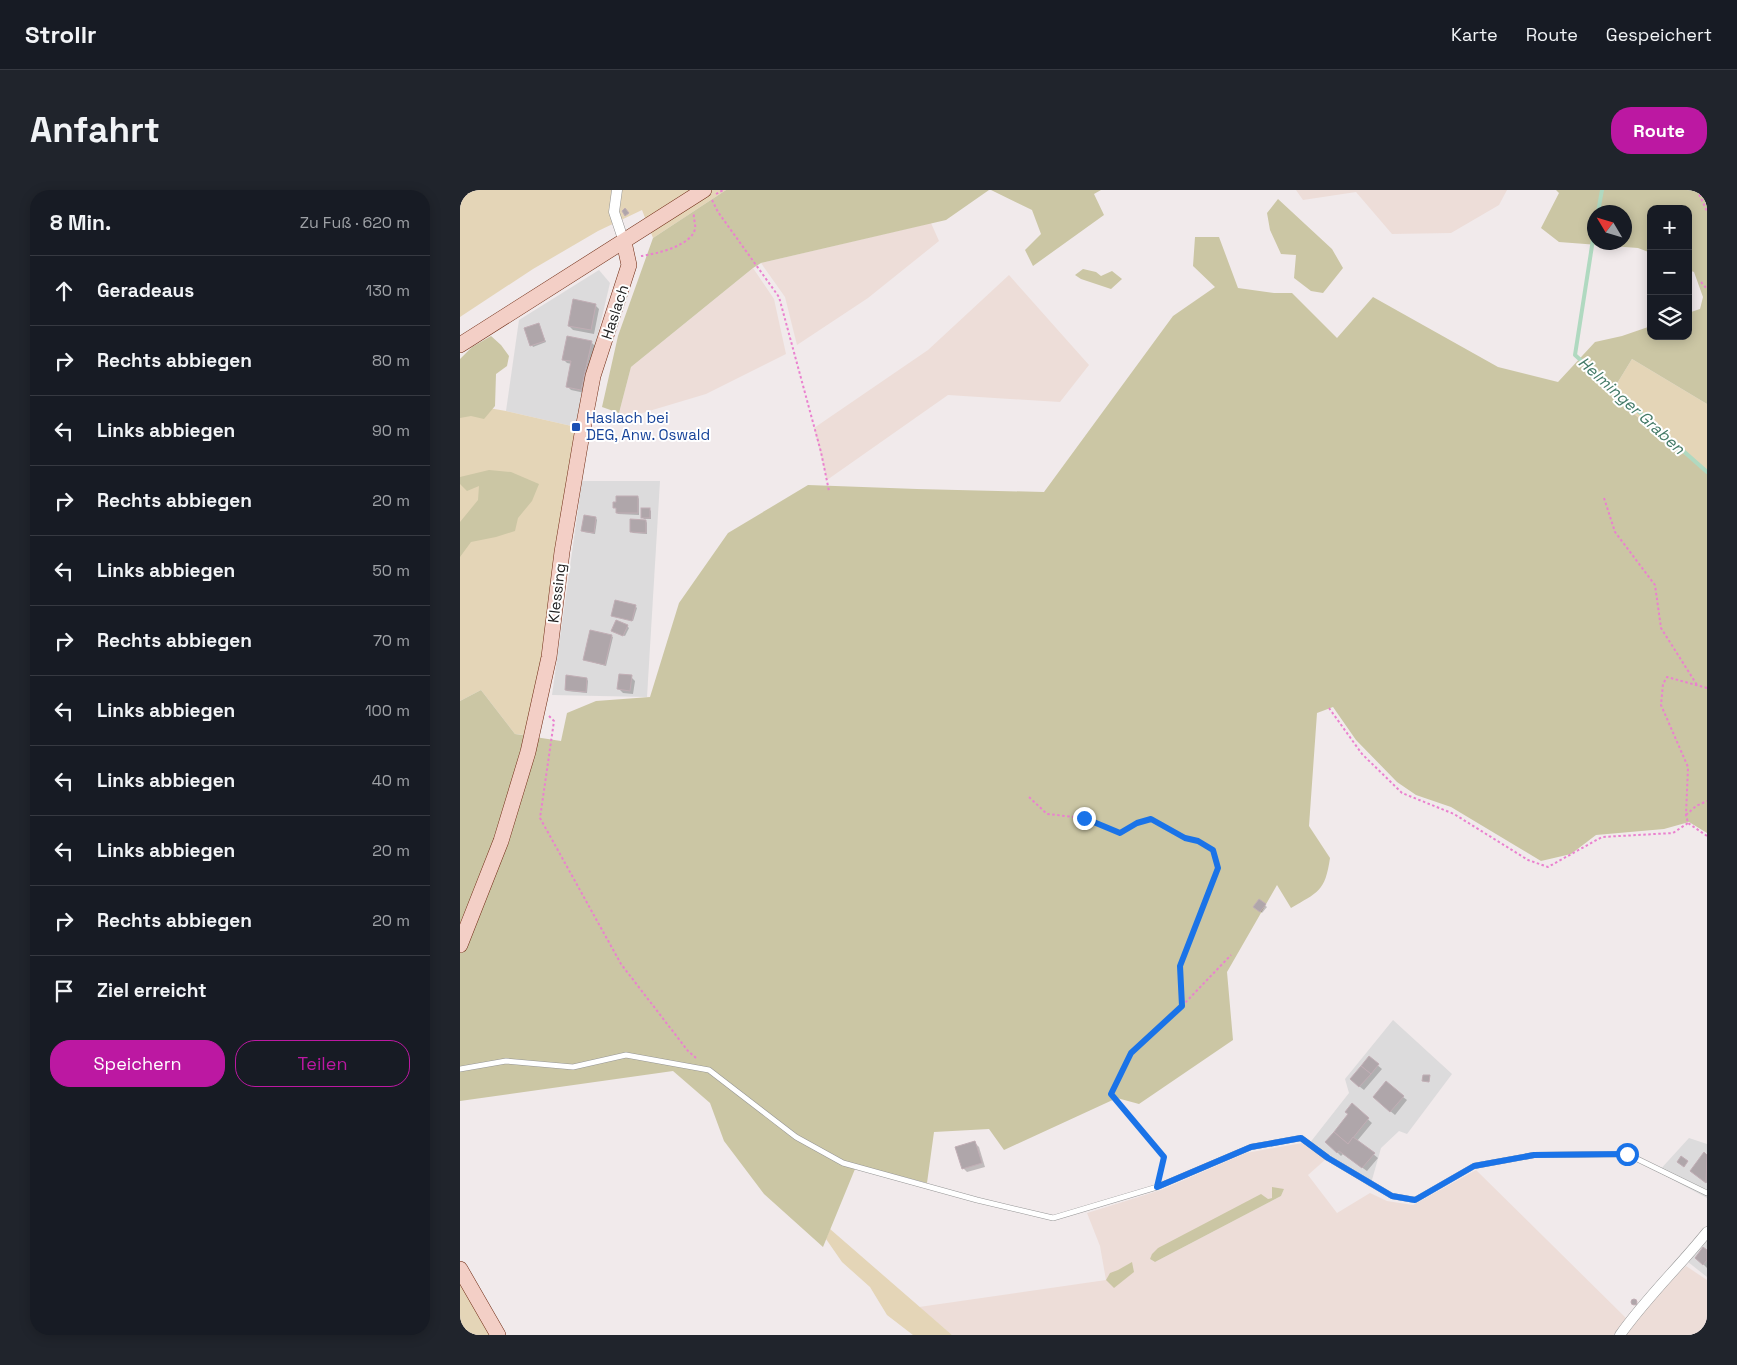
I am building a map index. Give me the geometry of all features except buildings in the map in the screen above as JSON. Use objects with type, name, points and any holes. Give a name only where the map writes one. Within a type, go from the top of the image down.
[{"type":"street","name":"Haslach","points":[[582,434],[593,376],[629,265],[614,212],[617,190]]},
{"type":"street","points":[[460,345],[624,242],[708,194]]},
{"type":"street","name":"Klessing","points":[[460,945],[501,840],[528,752],[549,657],[562,552],[582,434]]},
{"type":"street","points":[[1620,1335],[1639,1308],[1707,1232]]},
{"type":"street","points":[[460,1269],[498,1335]]},
{"type":"lane","points":[[460,1069],[506,1061],[573,1067],[626,1055],[709,1070],[796,1137],[843,1163],[977,1200],[1053,1218],[1157,1187],[1251,1147],[1301,1138],[1328,1158],[1392,1196],[1415,1200],[1474,1166],[1534,1155],[1627,1154],[1707,1193]]},
{"type":"path","points":[[1697,190],[1707,211]]},
{"type":"path","points":[[708,194],[718,212],[779,297],[821,452],[829,491]]},
{"type":"path","points":[[628,258],[659,254],[689,240],[696,228],[694,216],[696,208]]},
{"type":"path","points":[[1701,282],[1707,289]]},
{"type":"path","points":[[1604,498],[1615,532],[1655,585],[1661,628],[1697,685]]},
{"type":"path","points":[[1707,688],[1667,677],[1663,684],[1661,705],[1688,767],[1686,815],[1688,824],[1707,836]]},
{"type":"path","points":[[539,704],[554,721],[540,818],[621,964],[688,1051],[709,1070]]},
{"type":"path","points":[[1329,708],[1362,754],[1402,793],[1454,814],[1528,860],[1548,867],[1602,837],[1673,833],[1688,824]]},
{"type":"path","points":[[1029,797],[1047,814],[1084,818],[1120,833],[1137,823],[1151,819],[1185,838],[1198,841],[1213,850],[1218,868],[1180,966],[1182,1006]]},
{"type":"path","points":[[1686,815],[1696,806],[1707,801]]},
{"type":"path","points":[[1157,1187],[1164,1157],[1111,1094],[1131,1053],[1182,1006],[1231,955]]},
{"type":"shaded area","points":[[460,190],[726,190],[653,238],[642,210],[598,231],[533,269],[460,317]]},
{"type":"shaded area","points":[[726,190],[989,190],[946,220],[761,263],[631,367],[619,413],[602,407],[618,336],[653,238]]},
{"type":"shaded area","points":[[991,190],[1101,190],[1094,194],[1104,215],[1033,266],[1025,250],[1041,234],[1032,210]]},
{"type":"shaded area","points":[[1296,190],[1507,190],[1499,205],[1451,233],[1392,234],[1356,192],[1303,200]]},
{"type":"shaded area","points":[[1556,190],[1707,190],[1707,404],[1632,359],[1610,395],[1707,472],[1707,833],[1689,822],[1664,829],[1596,835],[1571,854],[1541,861],[1451,807],[1416,795],[1397,782],[1356,740],[1333,707],[1317,713],[1309,826],[1330,858],[1326,878],[1319,890],[1291,908],[1277,885],[1227,972],[1233,1040],[1139,1104],[1117,1098],[1004,1150],[989,1129],[934,1132],[927,1183],[880,1171],[855,1169],[823,1247],[764,1194],[724,1141],[710,1103],[673,1071],[460,1101],[460,701],[481,690],[515,734],[561,741],[567,713],[596,701],[650,697],[679,603],[728,533],[808,485],[1044,492],[1173,316],[1215,287],[1193,266],[1195,237],[1219,237],[1238,288],[1274,293],[1292,293],[1337,338],[1373,297],[1498,367],[1558,382],[1595,342],[1622,336],[1647,327],[1647,340],[1692,340],[1692,312],[1700,309],[1703,297],[1694,272],[1692,271],[1692,205],[1647,205],[1647,251],[1632,248],[1632,205],[1587,205],[1587,244],[1559,242],[1541,228],[1559,193]]},
{"type":"shaded area","points":[[1278,199],[1332,249],[1343,268],[1323,293],[1311,291],[1294,278],[1296,255],[1281,254],[1270,230],[1267,213]]},
{"type":"shaded area","points":[[931,223],[939,241],[868,298],[797,345],[785,297],[761,263]]},
{"type":"shaded area","points":[[753,268],[774,299],[786,354],[706,394],[619,420],[619,413],[631,367]]},
{"type":"shaded area","points":[[1083,269],[1096,272],[1101,276],[1112,271],[1122,279],[1111,289],[1081,279],[1075,275]]},
{"type":"shaded area","points":[[599,270],[610,283],[576,427],[506,411],[519,320]]},
{"type":"shaded area","points":[[1009,275],[1089,365],[1060,402],[948,395],[827,480],[814,428],[928,350]]},
{"type":"shaded area","points":[[491,336],[509,356],[507,366],[496,374],[495,406],[484,419],[471,416],[460,418],[460,359],[472,347]]},
{"type":"shaded area","points":[[1632,359],[1707,404],[1707,472],[1610,395]]},
{"type":"shaded area","points":[[460,403],[576,427],[539,704],[532,736],[515,734],[481,690],[460,701]]},
{"type":"shaded area","points":[[489,470],[511,472],[539,484],[532,501],[518,518],[515,531],[471,542],[460,557],[460,522],[478,500],[479,486],[467,491],[460,484],[460,477]]},
{"type":"shaded area","points":[[582,481],[660,481],[647,697],[552,695]]},
{"type":"shaded area","points":[[1393,1020],[1452,1074],[1407,1134],[1399,1131],[1381,1148],[1370,1187],[1309,1144],[1349,1093],[1345,1079]]},
{"type":"shaded area","points":[[1689,1138],[1707,1144],[1707,1198],[1658,1172]]},
{"type":"shaded area","points":[[1302,1143],[1326,1159],[1308,1175],[1337,1213],[1370,1193],[1387,1201],[1413,1205],[1476,1170],[1626,1318],[1614,1335],[952,1335],[919,1307],[1106,1280],[1100,1246],[1087,1213],[1161,1190],[1246,1153]],"holes":[[[1284,1189],[1281,1196],[1155,1262],[1150,1259],[1272,1198]]]},
{"type":"shaded area","points":[[1272,1187],[1284,1189],[1281,1196],[1155,1262],[1150,1259],[1158,1248],[1261,1194],[1268,1199],[1272,1198]]},
{"type":"shaded area","points":[[830,1229],[952,1335],[913,1335],[887,1315],[870,1287],[842,1262],[826,1239]]},
{"type":"shaded area","points":[[1707,1232],[1707,1277],[1688,1262]]},
{"type":"shaded area","points":[[1132,1262],[1134,1272],[1114,1288],[1106,1280],[1110,1273]]},
{"type":"shaded area","points":[[1686,1266],[1707,1280],[1707,1335],[1626,1335],[1654,1298]]},
{"type":"shaded area","points":[[460,1278],[491,1335],[460,1335]]},
{"type":"waterway","points":[[1599,205],[1602,190]]},
{"type":"waterway","name":"Helminger Graben","points":[[1591,250],[1575,355],[1707,472]]},
{"type":"place","name":"Haslach bei DEG, Anw. Oswald","points":[[576,427]]},
{"type":"route","points":[[1084,818],[1120,833],[1137,823],[1151,819],[1185,838],[1198,841],[1213,850],[1218,868],[1180,966],[1182,1006],[1131,1053],[1111,1094],[1164,1157],[1157,1187],[1251,1147],[1301,1138],[1328,1158],[1392,1196],[1415,1200],[1474,1166],[1534,1155],[1627,1154]]}]
